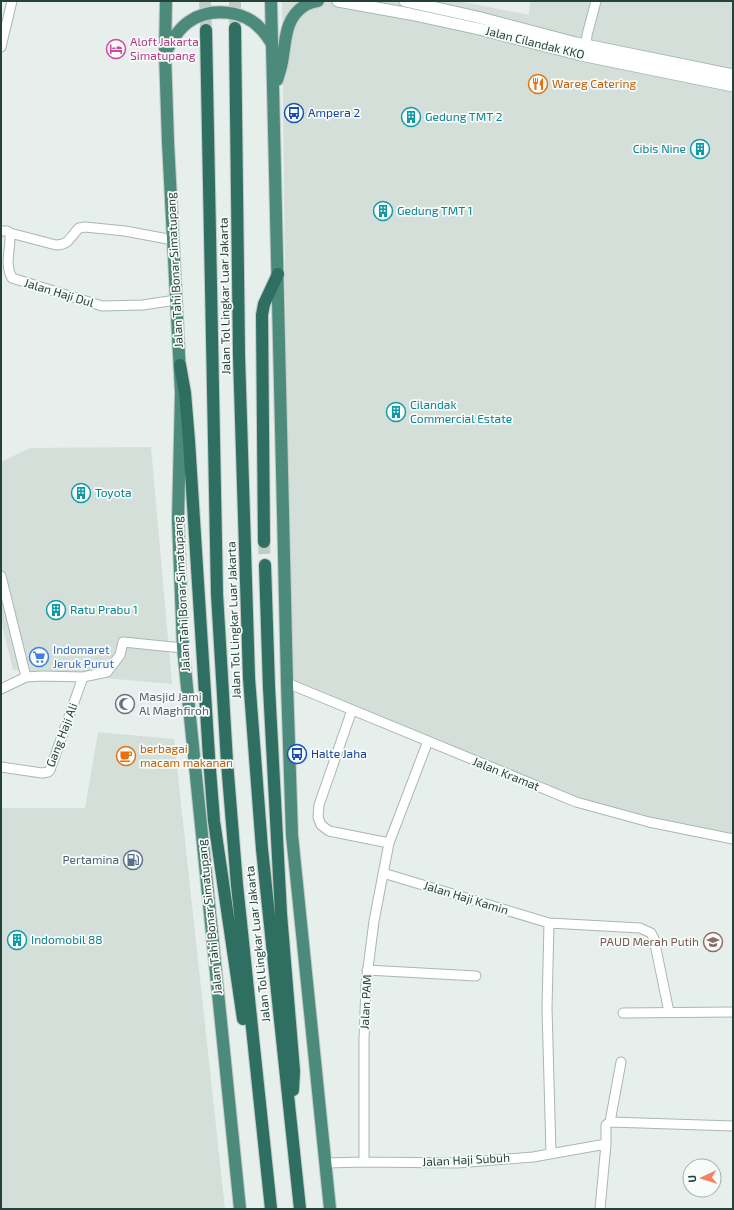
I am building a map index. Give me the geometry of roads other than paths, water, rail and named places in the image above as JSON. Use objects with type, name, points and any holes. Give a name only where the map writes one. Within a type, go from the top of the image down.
[{"type":"highway","name":"Jalan Tahi Bonar Simatupang","points":[[166,1],[165,53],[181,393],[178,520],[183,648],[240,1209]]},
{"type":"highway","points":[[271,1],[292,835],[330,1209]]},
{"type":"highway","points":[[274,94],[282,62],[286,33],[290,21],[297,11],[305,5],[318,1]]},
{"type":"highway","points":[[165,53],[175,34],[190,21],[207,13],[226,12],[245,17],[261,28],[272,44]]},
{"type":"highway","name":"Jalan Tol Lingkar Luar Jakarta","points":[[236,28],[240,355],[249,678],[263,856],[300,1209]]},
{"type":"highway","name":"Jalan Tol Lingkar Luar Jakarta","points":[[206,30],[217,594],[229,792],[240,914],[271,1209]]},
{"type":"highway","points":[[264,542],[262,315],[264,304],[278,274]]},
{"type":"highway","points":[[180,365],[185,393],[189,441],[214,822],[246,1037],[257,1073]]},
{"type":"highway","points":[[265,565],[269,686],[281,914],[294,1071],[294,1086],[289,1106]]},
{"type":"street","points":[[1,47],[12,1]]},
{"type":"street","name":"Jalan Cilandak KKO","points":[[338,1],[417,15],[479,29],[547,41],[586,45],[606,55],[733,86]]},
{"type":"street","name":"Jalan Cilandak KKO","points":[[405,1],[477,17],[547,41],[581,55],[606,55],[733,75]]},
{"type":"street","points":[[581,55],[586,45],[587,35],[596,1]]},
{"type":"street","name":"Jalan Haji Dul","points":[[173,240],[125,231],[85,227],[79,228],[67,243],[56,245],[5,232],[8,271],[12,278],[102,306],[143,304],[176,300]]},
{"type":"street","points":[[1,576],[26,677]]},
{"type":"street","points":[[1,689],[26,677],[83,677],[108,672],[120,655],[123,642],[183,648]]},
{"type":"street","name":"Gang Haji Ali","points":[[1,767],[42,773],[50,770],[83,677]]},
{"type":"street","name":"Jalan Kramat","points":[[287,683],[576,802],[649,822],[733,839]]},
{"type":"street","points":[[352,710],[319,805],[318,817],[321,825],[329,831],[389,843]]},
{"type":"street","name":"Jalan PAM","points":[[364,1162],[364,1040],[367,970],[374,921],[389,843],[428,741]]},
{"type":"street","name":"Jalan Haji Kamin","points":[[383,873],[549,923],[640,928],[651,932],[669,1012]]},
{"type":"street","points":[[549,923],[547,1008],[551,1153]]},
{"type":"street","points":[[367,970],[476,976]]},
{"type":"street","points":[[623,1013],[733,1012]]},
{"type":"street","points":[[600,1209],[606,1144],[606,1125],[610,1122],[621,1062]]},
{"type":"street","points":[[610,1122],[733,1126]]},
{"type":"street","name":"Jalan Haji Subuh","points":[[326,1163],[457,1163],[532,1157],[606,1144]]},
{"type":"tunnel","points":[[205,1],[206,30]]},
{"type":"tunnel","points":[[235,1],[235,28]]},
{"type":"tunnel","points":[[264,542],[265,565]]},
{"type":"place","name":"Aloft Jakarta Simatupang","points":[[116,49]]},
{"type":"place","name":"Wareg Catering","points":[[538,84]]},
{"type":"place","name":"Ampera 2","points":[[294,113]]},
{"type":"place","name":"Gedung TMT 2","points":[[411,117]]},
{"type":"place","name":"Cibis Nine","points":[[700,149]]},
{"type":"place","name":"Gedung TMT 1","points":[[383,211]]},
{"type":"place","name":"Cilandak Commercial Estate","points":[[396,412]]},
{"type":"place","name":"Toyota","points":[[81,493]]},
{"type":"place","name":"Ratu Prabu 1","points":[[56,610]]},
{"type":"place","name":"Indomaret Jeruk Purut","points":[[39,657]]},
{"type":"place","name":"Masjid Jami Al Maghfiroh","points":[[125,704]]},
{"type":"place","name":"Halte Jaha","points":[[297,754]]},
{"type":"place","name":"berbagai macam makanan","points":[[126,756]]},
{"type":"place","name":"Pertamina","points":[[133,860]]},
{"type":"place","name":"Indomobil 88","points":[[17,940]]},
{"type":"place","name":"PAUD Merah Putih","points":[[713,942]]}]
